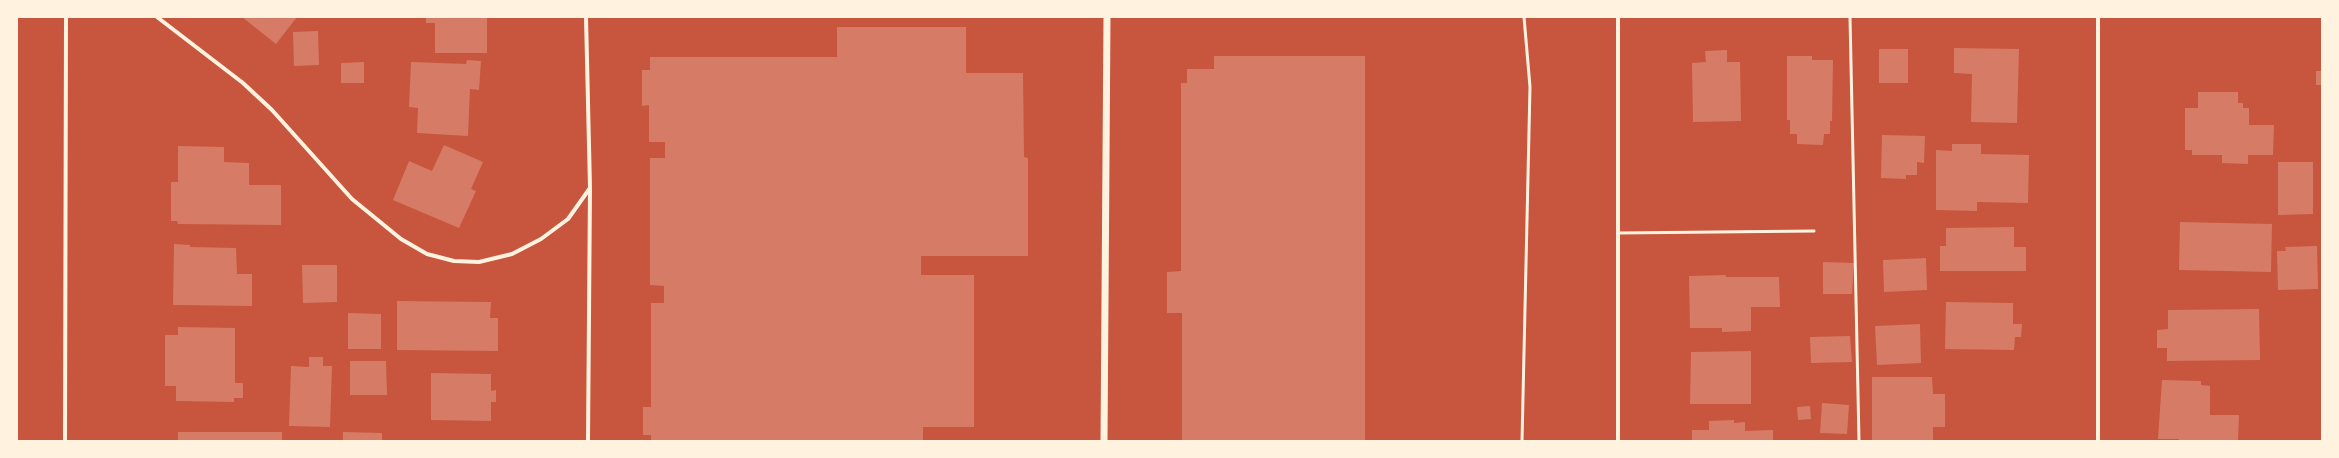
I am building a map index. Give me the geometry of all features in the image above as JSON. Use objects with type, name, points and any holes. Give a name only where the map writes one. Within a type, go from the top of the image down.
[{"type":"street","points":[[65,441],[66,17]]},
{"type":"street","points":[[157,17],[243,83],[272,110],[352,199],[401,239],[427,254],[454,261],[479,262],[512,254],[541,239],[568,219],[590,188]]},
{"type":"street","points":[[586,17],[590,188],[588,441]]},
{"type":"street","points":[[1104,441],[1107,17]]},
{"type":"street","points":[[1618,17],[1618,441]]},
{"type":"street","points":[[2098,17],[2098,441]]},
{"type":"lane","points":[[1522,441],[1530,87],[1524,17]]},
{"type":"lane","points":[[1850,17],[1859,441]]},
{"type":"lane","points":[[1618,233],[1814,231]]},
{"type":"building","points":[[242,17],[297,17],[276,44]]},
{"type":"building","points":[[426,17],[487,17],[487,53],[435,53],[435,23],[426,23]]},
{"type":"building","points":[[837,27],[966,27],[966,73],[1023,73],[1024,157],[1028,158],[1028,256],[921,256],[921,275],[974,275],[974,427],[923,427],[923,441],[651,441],[651,435],[643,435],[643,407],[651,407],[651,303],[664,303],[664,286],[650,285],[650,158],[665,158],[665,142],[649,142],[649,105],[642,106],[642,70],[650,70],[650,57],[837,57]]},
{"type":"building","points":[[318,31],[319,65],[294,66],[293,32]]},
{"type":"building","points":[[1954,48],[2019,49],[2017,123],[1971,122],[1972,74],[1954,73]]},
{"type":"building","points":[[1879,49],[1908,49],[1908,83],[1879,83]]},
{"type":"building","points":[[1727,50],[1727,62],[1740,62],[1741,121],[1693,122],[1692,63],[1706,62],[1705,51]]},
{"type":"building","points":[[1214,56],[1365,56],[1365,441],[1182,441],[1182,313],[1167,313],[1167,272],[1181,271],[1181,83],[1187,83],[1187,69],[1214,69]]},
{"type":"building","points":[[1787,56],[1812,56],[1812,60],[1833,60],[1832,121],[1830,121],[1830,134],[1824,134],[1823,145],[1797,144],[1797,134],[1790,134],[1790,120],[1787,120]]},
{"type":"building","points":[[467,60],[481,61],[479,90],[470,89],[468,136],[417,133],[418,108],[409,107],[411,62],[466,64]]},
{"type":"building","points":[[364,62],[364,83],[341,83],[341,63]]},
{"type":"building","points":[[2316,71],[2322,71],[2322,85],[2316,85]]},
{"type":"building","points":[[2198,92],[2238,92],[2238,103],[2243,103],[2243,108],[2249,108],[2249,125],[2274,125],[2273,155],[2248,155],[2248,164],[2222,163],[2222,155],[2192,155],[2192,150],[2185,150],[2185,108],[2198,108]]},
{"type":"building","points":[[1882,135],[1925,136],[1924,163],[1917,162],[1917,175],[1906,175],[1906,179],[1881,178]]},
{"type":"building","points":[[1952,144],[1981,144],[1981,154],[2029,155],[2028,203],[1977,202],[1977,211],[1936,210],[1936,150],[1952,151]]},
{"type":"building","points":[[444,145],[483,162],[471,189],[476,191],[459,228],[393,200],[409,161],[432,171]]},
{"type":"building","points":[[178,146],[224,147],[224,162],[249,163],[249,185],[281,185],[281,225],[178,224],[177,221],[171,221],[171,182],[178,182]]},
{"type":"building","points":[[2278,162],[2313,162],[2313,214],[2278,215]]},
{"type":"building","points":[[2180,222],[2272,224],[2271,272],[2179,270]]},
{"type":"building","points":[[2014,227],[2014,247],[2026,247],[2026,271],[1940,271],[1940,246],[1946,246],[1946,228]]},
{"type":"building","points":[[174,244],[190,245],[190,247],[236,248],[237,274],[252,274],[252,306],[173,305]]},
{"type":"building","points":[[2317,246],[2318,289],[2278,290],[2277,251],[2286,251],[2285,247]]},
{"type":"building","points":[[1926,258],[1927,290],[1884,292],[1883,260]]},
{"type":"building","points":[[1823,262],[1854,263],[1852,294],[1823,294]]},
{"type":"building","points":[[302,265],[337,265],[337,302],[303,303]]},
{"type":"building","points":[[1726,275],[1726,277],[1779,277],[1780,307],[1751,307],[1751,331],[1722,332],[1722,328],[1690,328],[1689,276]]},
{"type":"building","points":[[397,301],[491,302],[490,318],[498,318],[498,351],[397,350]]},
{"type":"building","points":[[1946,302],[2013,303],[2013,324],[2022,324],[2021,337],[2015,337],[2014,350],[1945,349]]},
{"type":"building","points":[[2259,309],[2260,360],[2167,361],[2167,348],[2157,348],[2157,330],[2168,329],[2168,310]]},
{"type":"building","points":[[348,313],[381,314],[381,349],[348,349]]},
{"type":"building","points":[[1920,324],[1921,363],[1877,365],[1875,326]]},
{"type":"building","points":[[178,327],[235,328],[235,383],[243,383],[243,398],[234,398],[234,402],[176,401],[176,386],[165,386],[165,335],[178,335]]},
{"type":"building","points":[[1850,336],[1852,362],[1811,363],[1810,337]]},
{"type":"building","points":[[1751,351],[1751,404],[1690,404],[1691,352]]},
{"type":"building","points":[[309,357],[323,357],[323,366],[332,366],[330,427],[289,426],[291,366],[309,367]]},
{"type":"building","points":[[350,361],[386,361],[387,395],[350,395]]},
{"type":"building","points":[[431,373],[491,374],[491,391],[496,390],[496,402],[491,402],[491,421],[431,420]]},
{"type":"building","points":[[1872,377],[1932,377],[1933,394],[1945,394],[1945,427],[1933,427],[1933,441],[1872,441]]},
{"type":"building","points":[[2162,380],[2201,381],[2201,385],[2210,386],[2210,415],[2239,415],[2238,440],[2179,441],[2179,439],[2158,439]]},
{"type":"building","points":[[1822,403],[1849,405],[1847,434],[1820,433]]},
{"type":"building","points":[[1810,406],[1811,419],[1798,420],[1797,407]]},
{"type":"building","points":[[1734,420],[1734,423],[1745,422],[1745,431],[1773,430],[1773,441],[1692,441],[1692,430],[1709,430],[1709,421]]},
{"type":"building","points":[[178,432],[282,432],[282,441],[178,441]]},
{"type":"building","points":[[343,432],[382,433],[382,441],[343,441]]}]
